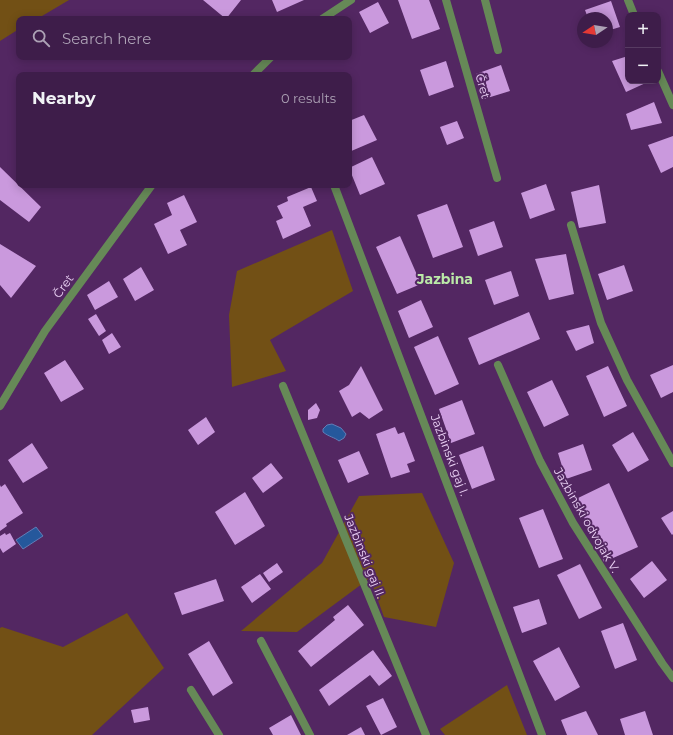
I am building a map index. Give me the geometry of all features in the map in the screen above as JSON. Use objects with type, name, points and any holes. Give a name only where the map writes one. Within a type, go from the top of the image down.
[{"type":"street","points":[[327,16],[352,0]]},
{"type":"street","name":"Čret","points":[[446,0],[496,178]]},
{"type":"street","points":[[485,0],[498,50]]},
{"type":"street","points":[[628,0],[633,12]]},
{"type":"street","points":[[256,72],[268,60]]},
{"type":"street","points":[[661,78],[673,105]]},
{"type":"street","name":"Čret","points":[[0,406],[45,331],[150,188]]},
{"type":"street","name":"Jazbinski gaj I.","points":[[335,188],[542,735]]},
{"type":"street","points":[[571,225],[601,323],[627,380],[673,463]]},
{"type":"street","name":"Jazbinski odvojak V.","points":[[498,365],[540,461],[573,523],[673,678]]},
{"type":"street","name":"Jazbinski gaj II.","points":[[283,386],[426,735]]},
{"type":"street","points":[[261,640],[310,735]]},
{"type":"street","points":[[191,690],[219,735]]},
{"type":"shaded area","points":[[0,0],[69,0],[42,16],[16,16],[16,31],[0,41]]},
{"type":"shaded area","points":[[332,230],[353,291],[270,340],[286,371],[232,387],[229,315],[237,271]]},
{"type":"shaded area","points":[[422,493],[454,563],[436,627],[384,617],[370,578],[297,632],[241,631],[322,563],[359,496]]},
{"type":"shaded area","points":[[127,613],[164,668],[92,735],[0,735],[0,628],[2,627],[63,647]]},
{"type":"shaded area","points":[[507,685],[527,735],[445,735],[440,729]]},
{"type":"water","points":[[332,424],[341,428],[346,434],[344,438],[339,441],[323,432],[323,429],[327,425]]},
{"type":"water","points":[[36,527],[43,536],[23,549],[16,540]]},
{"type":"building","points":[[203,0],[241,0],[228,16],[222,16]]},
{"type":"building","points":[[272,0],[304,0],[277,12]]},
{"type":"building","points":[[398,0],[429,0],[440,29],[412,39]]},
{"type":"building","points":[[611,1],[620,27],[613,29],[613,12],[586,12],[585,10]]},
{"type":"building","points":[[378,2],[389,23],[370,33],[359,12]]},
{"type":"building","points":[[625,57],[625,84],[643,84],[626,92],[612,61]]},
{"type":"building","points":[[446,61],[454,87],[429,96],[420,70]]},
{"type":"building","points":[[501,65],[510,91],[484,99],[476,74]]},
{"type":"building","points":[[654,102],[662,123],[631,130],[626,114]]},
{"type":"building","points":[[364,115],[377,140],[352,151],[352,120]]},
{"type":"building","points":[[457,121],[464,138],[447,145],[440,127]]},
{"type":"building","points":[[673,136],[673,167],[661,173],[648,145]]},
{"type":"building","points":[[372,157],[385,184],[360,195],[352,175],[352,167]]},
{"type":"building","points":[[0,167],[16,183],[16,188],[22,188],[41,207],[29,222],[0,200]]},
{"type":"building","points":[[546,184],[555,210],[530,219],[521,193]]},
{"type":"building","points":[[599,185],[606,223],[579,228],[571,192]]},
{"type":"building","points":[[311,188],[317,201],[303,207],[311,226],[283,239],[276,221],[283,218],[277,206],[288,201],[287,197]]},
{"type":"building","points":[[184,195],[197,222],[180,230],[187,245],[168,254],[154,224],[172,215],[167,203]]},
{"type":"building","points":[[447,204],[463,247],[433,258],[417,215]]},
{"type":"building","points":[[494,221],[503,247],[478,256],[469,230]]},
{"type":"building","points":[[400,236],[421,284],[397,294],[376,247]]},
{"type":"building","points":[[0,244],[36,266],[11,298],[0,285]]},
{"type":"building","points":[[566,254],[574,294],[549,300],[535,259]]},
{"type":"building","points":[[624,265],[633,291],[607,300],[598,274]]},
{"type":"building","points":[[141,267],[154,290],[135,301],[123,279]]},
{"type":"building","points":[[511,271],[519,296],[494,305],[485,280]]},
{"type":"building","points":[[109,281],[118,297],[95,310],[87,295]]},
{"type":"building","points":[[421,300],[433,327],[409,338],[398,311]]},
{"type":"building","points":[[529,312],[540,339],[479,365],[468,338]]},
{"type":"building","points":[[96,314],[106,331],[99,336],[88,319]]},
{"type":"building","points":[[589,325],[594,343],[576,351],[566,331]]},
{"type":"building","points":[[112,333],[121,347],[109,354],[102,340]]},
{"type":"building","points":[[438,336],[459,384],[435,395],[414,347]]},
{"type":"building","points":[[65,360],[84,389],[61,402],[44,373]]},
{"type":"building","points":[[673,365],[673,392],[661,398],[650,375]]},
{"type":"building","points":[[361,366],[383,410],[369,419],[360,412],[352,417],[339,391],[349,385]]},
{"type":"building","points":[[608,366],[627,406],[604,417],[586,376]]},
{"type":"building","points":[[552,380],[569,415],[544,427],[527,392]]},
{"type":"building","points":[[462,400],[475,434],[451,443],[439,409]]},
{"type":"building","points":[[316,403],[320,410],[317,418],[308,420],[308,410]]},
{"type":"building","points":[[206,417],[215,432],[198,445],[188,430]]},
{"type":"building","points":[[395,427],[398,434],[404,432],[415,461],[407,464],[410,472],[391,478],[376,434]]},
{"type":"building","points":[[633,432],[649,460],[628,472],[612,445]]},
{"type":"building","points":[[32,443],[48,468],[23,483],[8,460]]},
{"type":"building","points":[[583,444],[592,470],[566,479],[558,453]]},
{"type":"building","points":[[483,446],[495,480],[472,489],[459,455]]},
{"type":"building","points":[[359,451],[369,474],[348,483],[338,460]]},
{"type":"building","points":[[271,463],[283,478],[263,493],[252,478]]},
{"type":"building","points":[[609,483],[638,547],[604,562],[576,499]]},
{"type":"building","points":[[5,484],[23,513],[6,524],[7,526],[0,531],[0,485],[1,487]]},
{"type":"building","points":[[245,492],[265,526],[235,545],[215,512]]},
{"type":"building","points":[[543,509],[563,559],[539,568],[519,518]]},
{"type":"building","points":[[673,511],[673,534],[672,535],[661,518]]},
{"type":"building","points":[[5,533],[6,535],[10,533],[16,544],[3,553],[0,548],[0,536]]},
{"type":"building","points":[[652,561],[667,580],[644,598],[630,579]]},
{"type":"building","points":[[277,563],[283,572],[269,582],[263,573]]},
{"type":"building","points":[[580,564],[602,608],[579,619],[557,575]]},
{"type":"building","points":[[260,574],[271,589],[252,603],[241,587]]},
{"type":"building","points":[[216,579],[224,601],[182,615],[174,593]]},
{"type":"building","points":[[539,599],[547,624],[522,633],[513,607]]},
{"type":"building","points":[[348,605],[364,625],[311,667],[298,651],[335,620],[333,617]]},
{"type":"building","points":[[623,623],[637,660],[615,669],[601,631]]},
{"type":"building","points":[[209,641],[233,683],[213,696],[188,654]]},
{"type":"building","points":[[559,647],[580,687],[555,701],[533,661]]},
{"type":"building","points":[[373,650],[392,676],[379,686],[370,675],[329,706],[319,690]]},
{"type":"building","points":[[383,698],[397,727],[381,735],[366,706]]},
{"type":"building","points":[[148,707],[150,720],[134,723],[131,710]]},
{"type":"building","points":[[586,711],[598,735],[567,735],[561,720]]},
{"type":"building","points":[[645,711],[653,735],[625,735],[620,719]]},
{"type":"building","points":[[291,715],[301,735],[273,735],[269,728]]},
{"type":"building","points":[[361,727],[365,735],[347,735]]},
{"type":"district","name":"Jazbina","points":[[445,279]]}]
